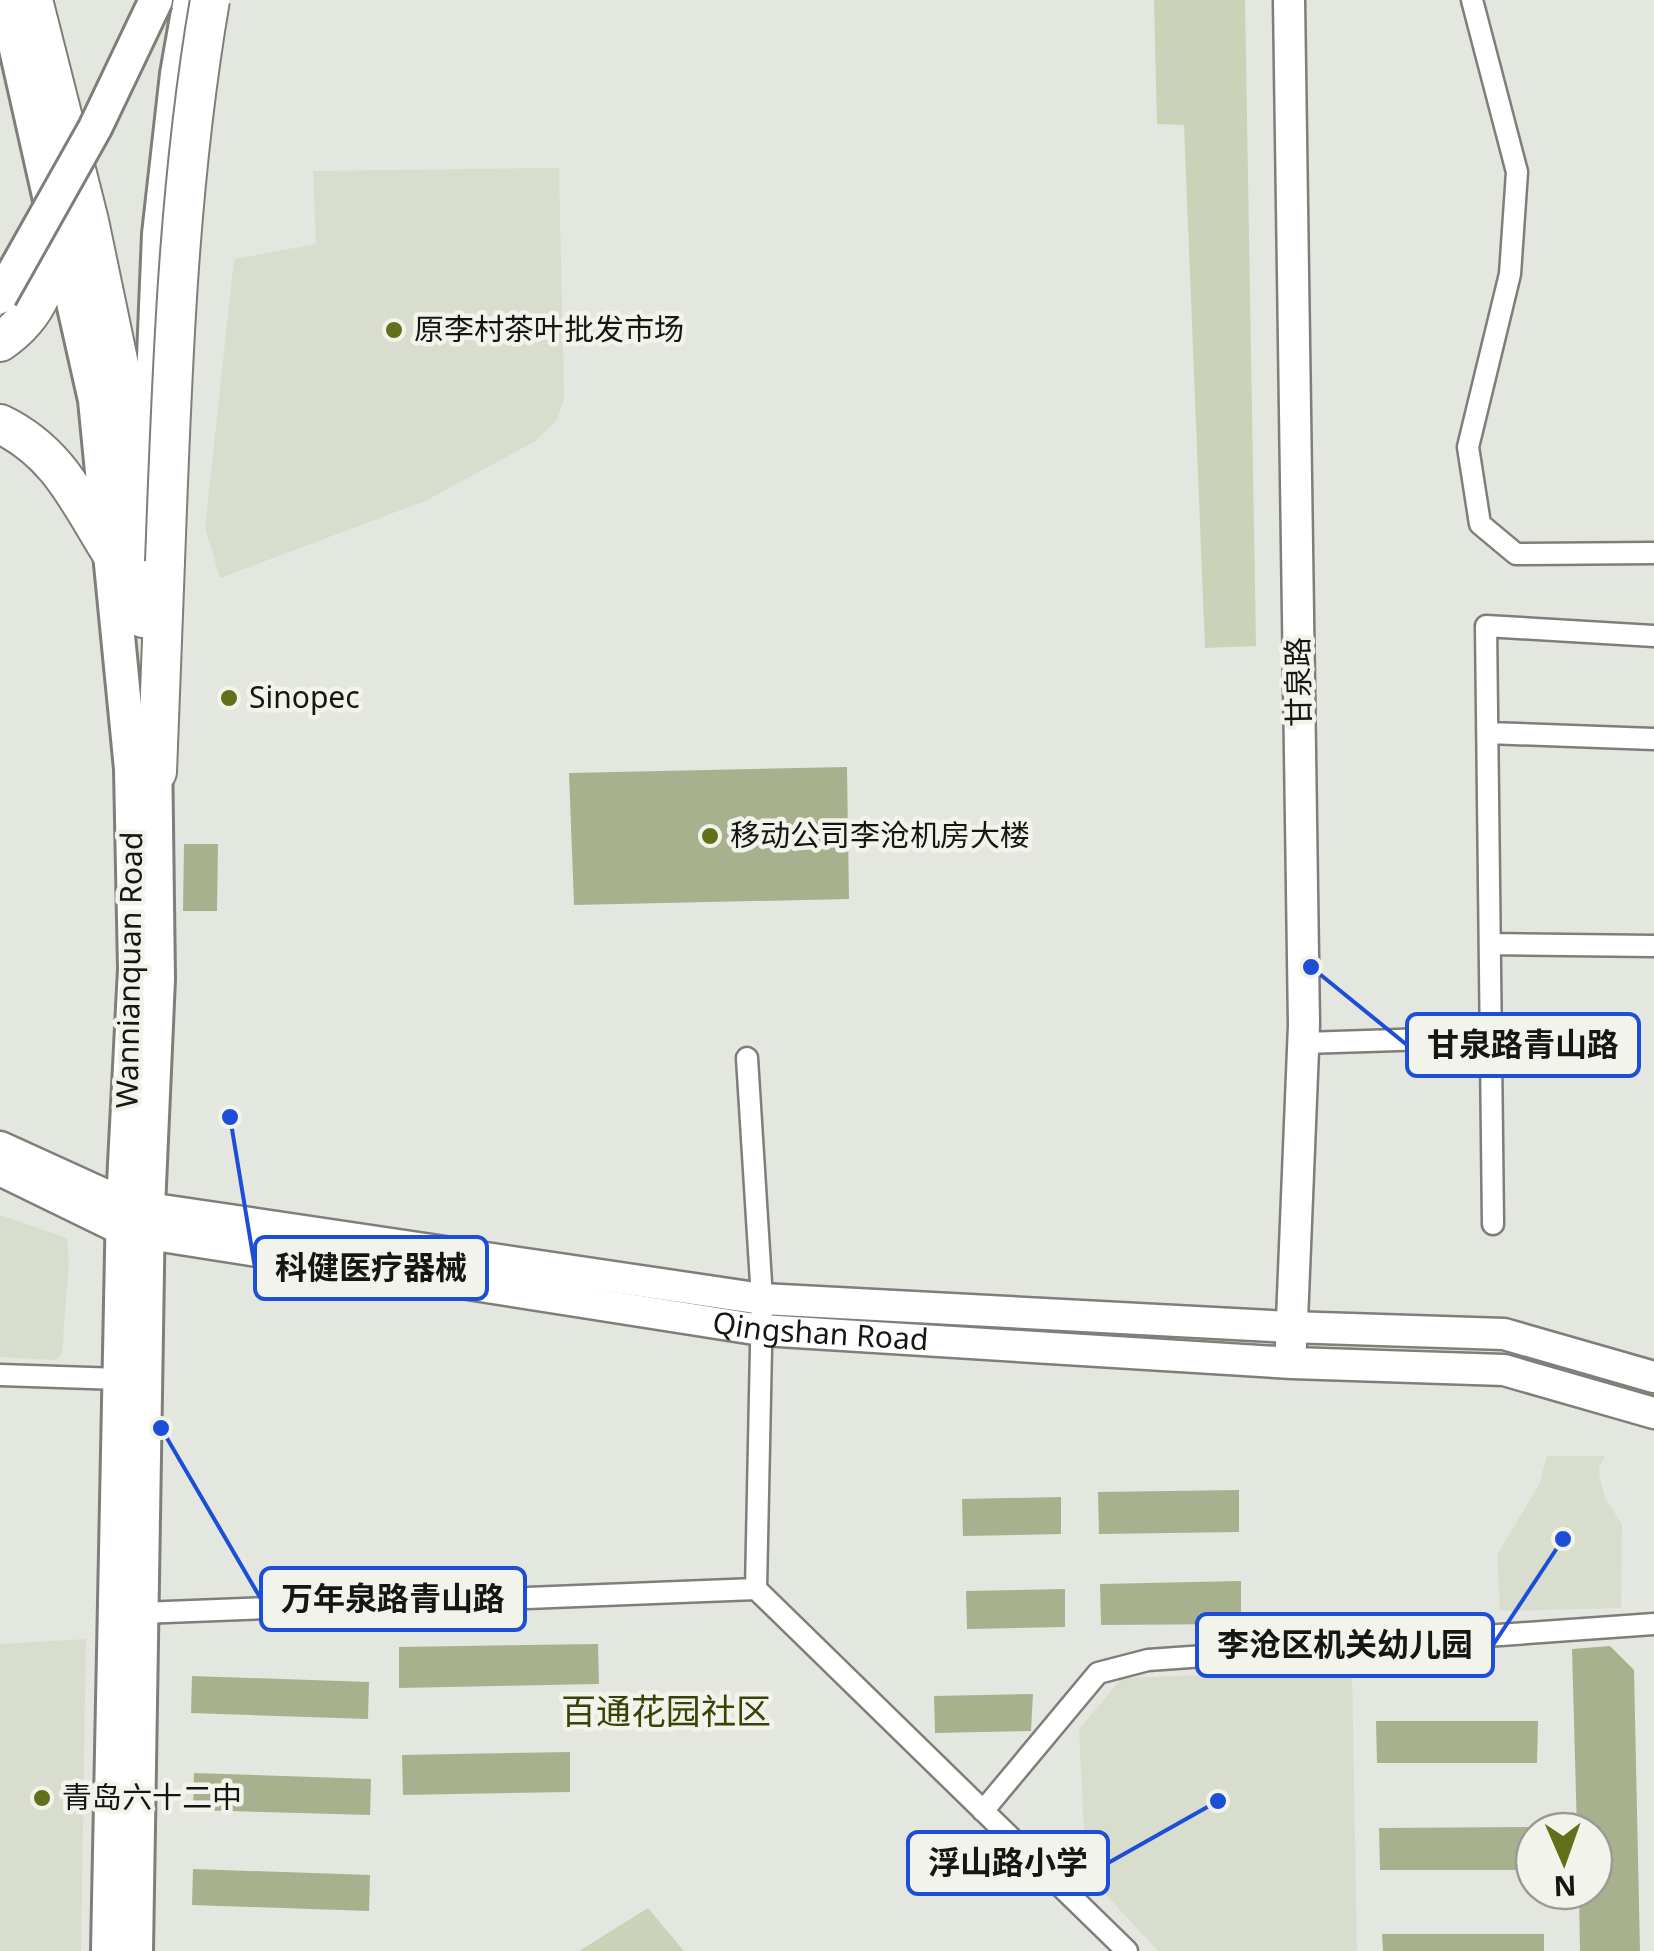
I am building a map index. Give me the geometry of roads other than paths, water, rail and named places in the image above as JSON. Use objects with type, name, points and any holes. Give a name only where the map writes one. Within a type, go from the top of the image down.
[{"type":"highway","points":[[33,0],[88,221],[123,384],[134,563],[143,618]]},
{"type":"highway","points":[[157,772],[174,315],[196,81],[210,0]]},
{"type":"highway","points":[[0,342],[40,300],[48,283],[58,228]]},
{"type":"highway","points":[[0,424],[33,442],[53,460],[112,554]]},
{"type":"main road","name":"Wannianquan Road","points":[[5,0],[95,400],[132,769],[141,1613],[136,1951]]},
{"type":"main road","points":[[0,297],[96,128],[156,0]]},
{"type":"main road","name":"Wannianquan Road","points":[[108,1951],[120,1378],[158,980],[157,772],[143,618],[159,234],[190,0]]},
{"type":"main road","name":"甘泉路","points":[[1289,0],[1304,1042],[1290,1327],[1292,1363]]},
{"type":"main road","name":"Qingshan Road","points":[[0,1148],[135,1219],[762,1299],[1290,1327],[1504,1334],[1654,1377]]},
{"type":"main road","name":"Qingshan Road","points":[[0,1170],[135,1219],[761,1330],[1292,1363],[1504,1370],[1654,1413]]},
{"type":"street","points":[[1472,0],[1517,172],[1510,274],[1468,447],[1480,524],[1516,554],[1654,553]]},
{"type":"street","points":[[1494,1224],[1486,626],[1654,636]]},
{"type":"street","points":[[1488,732],[1654,739]]},
{"type":"street","points":[[1490,944],[1654,946]]},
{"type":"street","points":[[1304,1042],[1491,1037]]},
{"type":"street","points":[[747,1058],[762,1299],[756,1589],[1126,1951]]},
{"type":"street","points":[[0,1375],[120,1378]]},
{"type":"street","points":[[141,1613],[300,1610],[756,1589]]},
{"type":"street","points":[[984,1811],[1098,1673],[1148,1660],[1654,1624]]},
{"type":"place","name":"原李村茶叶批发市场","points":[[394,330]]},
{"type":"place","name":"Sinopec","points":[[229,698]]},
{"type":"place","name":"移动公司李沧机房大楼","points":[[710,836]]},
{"type":"place","name":"甘泉路青山路","points":[[1311,967]]},
{"type":"place","name":"科健医疗器械","points":[[230,1117]]},
{"type":"place","name":"万年泉路青山路","points":[[161,1428]]},
{"type":"place","name":"李沧区机关幼儿园","points":[[1563,1539]]},
{"type":"place","name":"青岛六十二中","points":[[42,1798]]},
{"type":"place","name":"浮山路小学","points":[[1218,1801]]},
{"type":"district","name":"百通花园社区","points":[[666,1712]]}]
